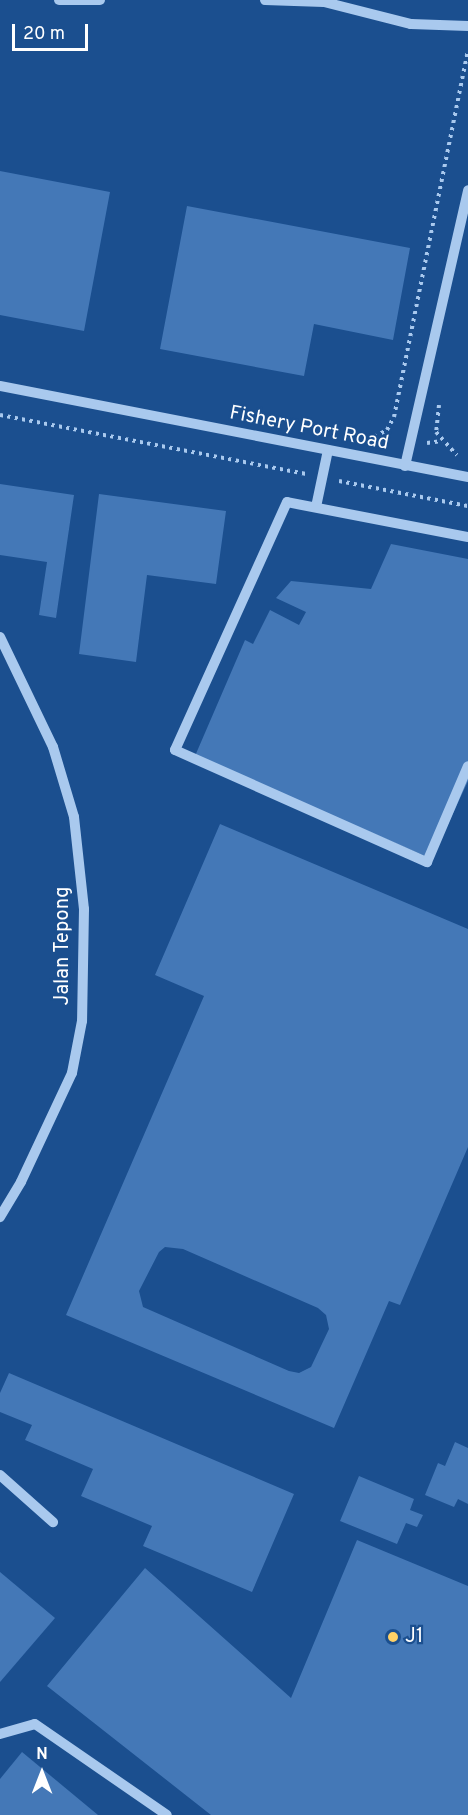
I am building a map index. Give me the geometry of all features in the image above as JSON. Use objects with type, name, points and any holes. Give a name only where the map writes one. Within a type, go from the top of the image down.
[{"type":"street","points":[[59,0],[99,0]]},
{"type":"street","points":[[265,0],[324,2],[411,24],[468,26]]},
{"type":"street","name":"Fishery Port Road","points":[[0,386],[405,466],[468,190]]},
{"type":"street","points":[[316,507],[328,450]]},
{"type":"street","points":[[405,466],[468,477]]},
{"type":"street","points":[[468,537],[287,502],[175,750],[427,862],[468,766]]},
{"type":"street","name":"Jalan Tepong","points":[[0,637],[53,747],[74,817],[84,909],[81,1021],[72,1073],[21,1182],[0,1217]]},
{"type":"street","points":[[0,1475],[53,1522]]},
{"type":"street","points":[[0,1734],[35,1724],[166,1815]]},
{"type":"path","points":[[358,440],[367,440],[387,430],[394,417],[468,50]]},
{"type":"path","points":[[441,393],[436,432],[451,452],[459,456]]},
{"type":"path","points":[[0,415],[319,476]]},
{"type":"path","points":[[330,479],[468,506]]},
{"type":"building","points":[[0,171],[110,192],[84,331],[0,315]]},
{"type":"building","points":[[187,206],[410,248],[393,340],[314,324],[304,376],[160,349]]},
{"type":"building","points":[[0,484],[74,495],[56,618],[39,615],[47,562],[0,555]]},
{"type":"building","points":[[99,494],[226,511],[216,584],[147,575],[136,662],[79,654]]},
{"type":"building","points":[[391,544],[468,559],[468,781],[432,859],[195,756],[245,640],[253,644],[270,610],[299,625],[306,612],[276,598],[291,581],[371,589]]},
{"type":"building","points":[[220,824],[468,929],[468,1147],[400,1305],[389,1301],[334,1428],[66,1315],[204,996],[155,975]],"holes":[[[165,1247],[183,1249],[318,1308],[326,1315],[329,1329],[311,1367],[299,1373],[289,1371],[143,1307],[139,1291],[159,1252]]]},
{"type":"building","points":[[9,1373],[294,1494],[252,1592],[143,1546],[152,1526],[81,1496],[93,1469],[25,1440],[32,1425],[0,1412],[0,1393]]},
{"type":"building","points":[[455,1442],[468,1448],[468,1504],[458,1499],[454,1507],[425,1495],[438,1463],[445,1466]]},
{"type":"building","points":[[359,1476],[414,1499],[410,1510],[423,1515],[417,1527],[406,1523],[397,1544],[340,1521]]},
{"type":"building","points":[[357,1540],[468,1586],[468,1815],[211,1815],[47,1686],[145,1568],[291,1698]]},
{"type":"building","points":[[0,1572],[55,1618],[0,1682]]},
{"type":"building","points":[[22,1752],[98,1815],[0,1815],[0,1779]]},
{"type":"place","name":"J1","points":[[393,1637]]}]
